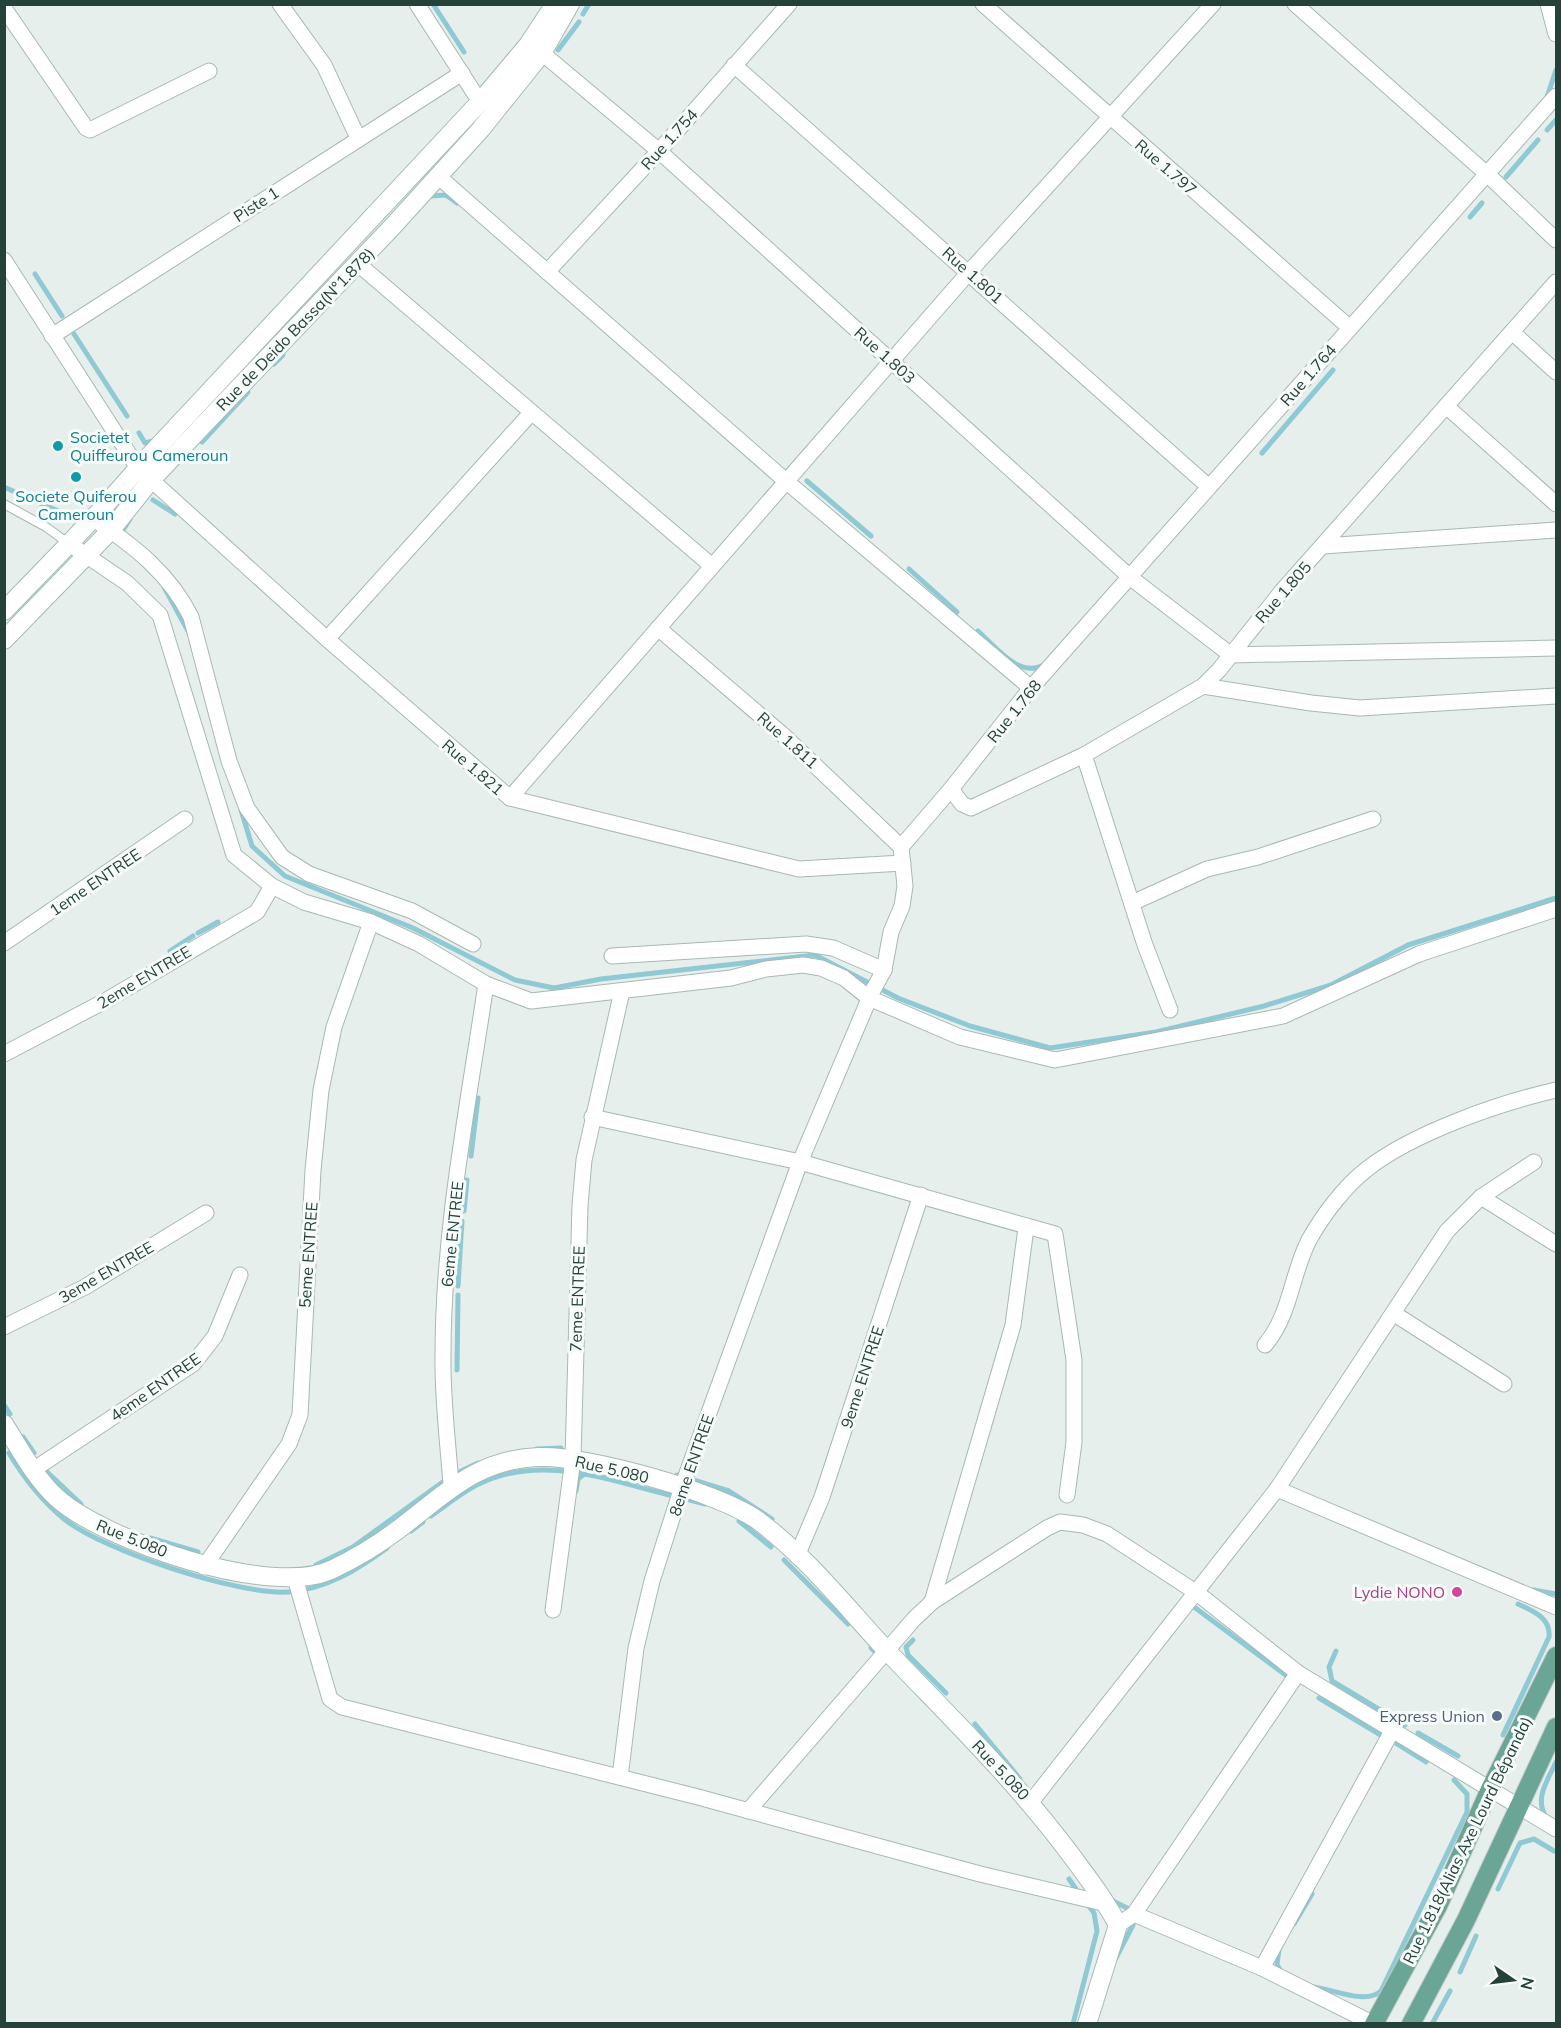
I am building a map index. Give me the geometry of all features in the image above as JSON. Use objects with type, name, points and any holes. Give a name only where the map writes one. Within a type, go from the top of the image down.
[{"type":"main road","name":"Rue de Deido Bassa(N°1.878)","points":[[4,640],[111,530],[144,474],[480,102],[528,45],[555,4]]},
{"type":"main road","name":"Rue de Deido Bassa(N°1.878)","points":[[4,611],[68,543],[144,474],[357,263],[439,177],[482,129],[542,53],[570,4]]},
{"type":"main road","name":"Rue 5.080","points":[[4,1424],[33,1470],[57,1497],[92,1524],[204,1567],[295,1578],[311,1578],[331,1571],[399,1529],[451,1485],[501,1462],[539,1457],[573,1459],[682,1487],[723,1502],[759,1521],[797,1556],[1031,1802],[1107,1904],[1118,1925]]},
{"type":"main road","name":"Rue 1.818(Alias Axe Lourd Bépanda)","points":[[1374,2024],[1438,1906],[1490,1789],[1557,1656]]},
{"type":"main road","name":"Rue 1.818(Alias Axe Lourd Bépanda)","points":[[1412,2024],[1466,1920],[1518,1804],[1557,1726]]},
{"type":"main road","points":[[1087,2024],[1118,1925]]},
{"type":"street","points":[[280,4],[324,65],[358,138]]},
{"type":"street","points":[[417,4],[480,102]]},
{"type":"street","name":"Rue 1.754","points":[[547,272],[659,151],[789,4]]},
{"type":"street","name":"Rue 1.797","points":[[983,4],[1350,328]]},
{"type":"street","points":[[510,798],[970,272],[1213,4]]},
{"type":"street","points":[[1295,4],[1488,175],[1557,240]]},
{"type":"street","points":[[1548,4],[1557,34]]},
{"type":"street","points":[[4,8],[86,128],[90,130],[209,71]]},
{"type":"street","name":"Rue 1.803","points":[[542,53],[659,151],[1131,578],[1231,655]]},
{"type":"street","name":"Rue 1.801","points":[[734,65],[970,272],[1209,487]]},
{"type":"street","name":"Piste 1","points":[[52,336],[358,138],[462,74]]},
{"type":"street","name":"Rue 1.764","points":[[1131,578],[1209,487],[1557,96]]},
{"type":"street","points":[[439,177],[787,482],[1031,688]]},
{"type":"street","name":"Rue 1.821","points":[[4,260],[144,474],[327,639],[510,798],[800,868],[903,863]]},
{"type":"street","points":[[357,263],[712,566]]},
{"type":"street","name":"Rue 1.805","points":[[951,789],[962,804],[971,808],[1084,755],[1203,686],[1282,591],[1557,282]]},
{"type":"street","points":[[1512,332],[1557,372]]},
{"type":"street","points":[[1446,406],[1557,504]]},
{"type":"street","points":[[327,639],[531,413]]},
{"type":"street","points":[[95,520],[142,552],[182,597],[191,617],[225,750],[247,808],[282,857],[309,874],[412,911],[473,944]]},
{"type":"street","points":[[1323,546],[1557,530]]},
{"type":"street","points":[[68,543],[127,583],[160,615],[234,855],[272,886],[304,902],[371,922],[419,944],[486,984],[531,1000],[731,978],[766,969],[803,965],[821,968],[844,978],[876,985]]},
{"type":"street","name":"Rue 1.768","points":[[901,847],[951,789],[1031,688],[1131,578]]},
{"type":"street","name":"Rue 1.811","points":[[658,628],[783,735],[901,847]]},
{"type":"street","points":[[1231,655],[1557,648]]},
{"type":"street","points":[[1203,686],[1311,703],[1360,708],[1557,696]]},
{"type":"street","points":[[1084,755],[1132,903],[1170,1010]]},
{"type":"street","name":"1eme ENTREE","points":[[4,943],[185,819]]},
{"type":"street","points":[[1132,903],[1207,868],[1258,857],[1373,819]]},
{"type":"street","points":[[901,847],[903,863]]},
{"type":"street","name":"8eme ENTREE","points":[[620,1777],[636,1648],[651,1581],[682,1487],[800,1162],[876,985],[891,932],[902,906],[903,863]]},
{"type":"street","name":"2eme ENTREE","points":[[4,1054],[105,1001],[256,912],[272,886]]},
{"type":"street","points":[[612,956],[806,944],[833,948],[876,985],[960,1037],[1055,1060],[1283,1016],[1419,954],[1557,909]]},
{"type":"street","name":"5eme ENTREE","points":[[204,1567],[289,1444],[300,1415],[314,1170],[321,1090],[334,1027],[371,922]]},
{"type":"street","name":"6eme ENTREE","points":[[451,1485],[442,1355],[444,1309],[453,1209],[486,984]]},
{"type":"street","name":"7eme ENTREE","points":[[553,1610],[573,1459],[580,1205],[592,1117],[622,991]]},
{"type":"street","points":[[1265,1345],[1278,1330],[1286,1312],[1300,1260],[1311,1237],[1334,1204],[1368,1169],[1416,1140],[1486,1111],[1557,1090]]},
{"type":"street","points":[[592,1117],[800,1162],[1026,1228],[1052,1233],[1057,1238],[1074,1360],[1074,1442],[1067,1495]]},
{"type":"street","points":[[1031,1802],[1277,1489],[1447,1231],[1481,1197],[1534,1162]]},
{"type":"street","name":"9eme ENTREE","points":[[797,1556],[822,1497],[921,1196]]},
{"type":"street","points":[[1481,1197],[1557,1244]]},
{"type":"street","name":"3eme ENTREE","points":[[4,1327],[85,1287],[206,1213]]},
{"type":"street","points":[[932,1602],[1013,1325],[1026,1228]]},
{"type":"street","name":"4eme ENTREE","points":[[33,1470],[193,1364],[206,1351],[215,1336],[240,1275]]},
{"type":"street","points":[[1393,1312],[1504,1384]]},
{"type":"street","points":[[1277,1489],[1391,1535],[1557,1607]]},
{"type":"street","points":[[748,1811],[886,1650],[932,1602],[1047,1528],[1060,1522],[1083,1525],[1107,1534],[1197,1593],[1298,1673],[1557,1829]]},
{"type":"street","points":[[295,1578],[334,1704],[620,1777],[980,1874],[1107,1904]]},
{"type":"street","points":[[1118,1925],[1134,1914],[1298,1673]]},
{"type":"street","points":[[1262,1968],[1392,1731]]},
{"type":"street","points":[[1134,1914],[1262,1968],[1374,2024]]},
{"type":"lane","points":[[4,504],[46,527],[68,543]]},
{"type":"waterway","points":[[433,4],[464,52]]},
{"type":"waterway","points":[[583,14],[589,4]]},
{"type":"waterway","points":[[558,50],[579,22]]},
{"type":"waterway","points":[[1547,97],[1556,70]]},
{"type":"waterway","points":[[1547,130],[1556,120]]},
{"type":"waterway","points":[[1506,177],[1538,140]]},
{"type":"waterway","points":[[431,196],[446,195],[457,203]]},
{"type":"waterway","points":[[1470,217],[1482,203]]},
{"type":"waterway","points":[[35,274],[62,316]]},
{"type":"waterway","points":[[74,334],[127,416]]},
{"type":"waterway","points":[[274,364],[283,355]]},
{"type":"waterway","points":[[1262,453],[1333,370]]},
{"type":"waterway","points":[[202,442],[248,392]]},
{"type":"waterway","points":[[139,433],[145,443],[153,441]]},
{"type":"waterway","points":[[807,481],[871,536]]},
{"type":"waterway","points":[[4,487],[65,514]]},
{"type":"waterway","points":[[153,500],[175,514]]},
{"type":"waterway","points":[[120,535],[130,519]]},
{"type":"waterway","points":[[909,569],[957,612]]},
{"type":"waterway","points":[[164,587],[188,631]]},
{"type":"waterway","points":[[978,631],[1008,659],[1017,664],[1026,668],[1044,665]]},
{"type":"waterway","points":[[241,810],[252,846],[285,876],[413,928],[515,980],[554,988],[601,979],[815,955],[898,998],[970,1026],[1050,1048],[1156,1032],[1264,1006],[1331,985],[1408,945],[1556,898]]},
{"type":"waterway","points":[[198,933],[218,922]]},
{"type":"waterway","points":[[170,951],[193,936]]},
{"type":"waterway","points":[[471,1156],[478,1098]]},
{"type":"waterway","points":[[464,1211],[467,1180]]},
{"type":"waterway","points":[[458,1286],[462,1221]]},
{"type":"waterway","points":[[457,1370],[458,1295]]},
{"type":"waterway","points":[[4,1405],[10,1414]]},
{"type":"waterway","points":[[23,1437],[34,1453]]},
{"type":"waterway","points":[[537,1449],[561,1448]]},
{"type":"waterway","points":[[9,1453],[41,1497],[64,1519],[83,1531],[139,1557],[206,1579],[266,1591],[302,1590],[329,1583],[364,1564],[387,1548]]},
{"type":"waterway","points":[[455,1474],[478,1463]]},
{"type":"waterway","points":[[45,1470],[81,1504]]},
{"type":"waterway","points":[[431,1516],[461,1494],[481,1483],[504,1475],[528,1471],[575,1472],[669,1495]]},
{"type":"waterway","points":[[576,1491],[578,1479],[584,1474]]},
{"type":"waterway","points":[[677,1475],[729,1491],[772,1519]]},
{"type":"waterway","points":[[316,1565],[353,1547],[447,1479]]},
{"type":"waterway","points":[[686,1499],[705,1504]]},
{"type":"waterway","points":[[739,1521],[771,1547]]},
{"type":"waterway","points":[[411,1531],[423,1522]]},
{"type":"waterway","points":[[150,1538],[198,1552]]},
{"type":"waterway","points":[[784,1560],[848,1624]]},
{"type":"waterway","points":[[1533,1590],[1556,1594]]},
{"type":"waterway","points":[[1190,1604],[1291,1679]]},
{"type":"waterway","points":[[1503,1735],[1549,1637],[1549,1630],[1544,1620],[1518,1604]]},
{"type":"waterway","points":[[913,1640],[906,1647],[908,1655],[946,1693]]},
{"type":"waterway","points":[[871,1648],[880,1657]]},
{"type":"waterway","points":[[1336,1651],[1329,1667],[1332,1681],[1405,1725]]},
{"type":"waterway","points":[[1319,1698],[1384,1737]]},
{"type":"waterway","points":[[975,1724],[1020,1779]]},
{"type":"waterway","points":[[1418,1733],[1458,1756]]},
{"type":"waterway","points":[[1397,1744],[1426,1762]]},
{"type":"waterway","points":[[1546,1817],[1541,1803],[1542,1796],[1556,1762]]},
{"type":"waterway","points":[[1313,1987],[1367,1997],[1381,1991],[1467,1812],[1467,1794],[1454,1780]]},
{"type":"waterway","points":[[1498,1889],[1520,1843],[1534,1839],[1554,1851]]},
{"type":"waterway","points":[[1069,1879],[1080,1895]]},
{"type":"waterway","points":[[1294,1924],[1312,1894]]},
{"type":"waterway","points":[[1111,1900],[1129,1909]]},
{"type":"waterway","points":[[1073,2024],[1097,1931],[1094,1913],[1086,1902]]},
{"type":"waterway","points":[[1116,1958],[1133,1925]]},
{"type":"waterway","points":[[1460,1972],[1476,1936]]},
{"type":"waterway","points":[[1279,1950],[1277,1964],[1281,1972]]},
{"type":"waterway","points":[[1432,2024],[1450,1991]]},
{"type":"place","name":"Societet Quiffeurou Cameroun","points":[[58,446]]},
{"type":"place","name":"Societe Quiferou Cameroun","points":[[76,477]]},
{"type":"place","name":"Lydie NONO","points":[[1457,1592]]},
{"type":"place","name":"Express Union","points":[[1497,1716]]}]
